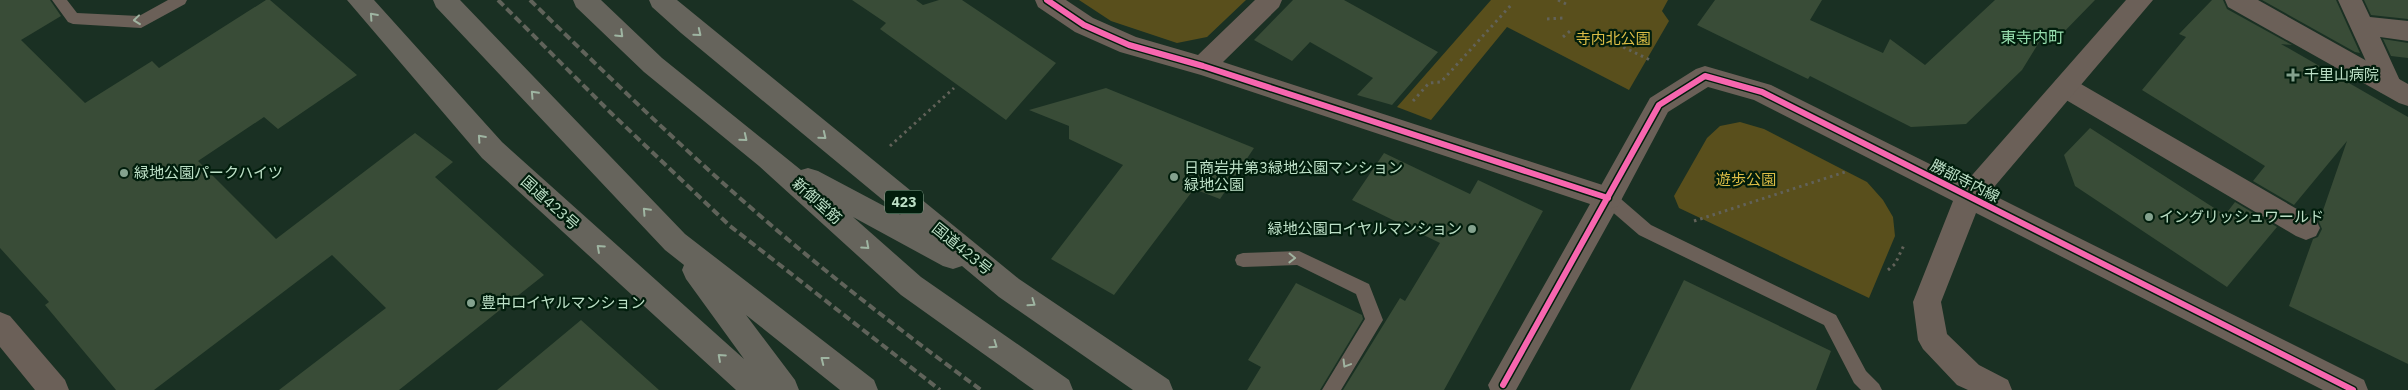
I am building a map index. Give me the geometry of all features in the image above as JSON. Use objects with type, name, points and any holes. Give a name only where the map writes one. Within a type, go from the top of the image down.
[{"type":"highway","name":"国道423号","points":[[359,0],[492,150],[757,390]]},
{"type":"highway","points":[[445,0],[675,242],[784,390]]},
{"type":"highway","name":"新御堂筋","points":[[585,0],[653,65],[769,158],[911,286],[1058,390]]},
{"type":"highway","name":"国道423号","points":[[661,0],[690,26],[1009,288],[1158,390]]},
{"type":"highway","points":[[769,158],[1009,288]]},
{"type":"highway","points":[[675,242],[863,390]]},
{"type":"street","points":[[1047,0],[1084,25],[1129,45],[1203,66],[1608,198]]},
{"type":"street","points":[[1203,66],[1270,0]]},
{"type":"street","points":[[1997,390],[1968,375],[1933,340],[1927,302],[1942,260],[1969,196],[2141,0]]},
{"type":"street","points":[[2237,0],[2399,91]]},
{"type":"street","points":[[2350,0],[2399,91]]},
{"type":"street","points":[[2363,26],[2408,31]]},
{"type":"street","name":"勝部寺内線","points":[[1503,385],[1659,105],[1705,76],[1762,92],[2353,390]]},
{"type":"street","points":[[2065,87],[2306,228]]},
{"type":"street","points":[[0,325],[54,390]]},
{"type":"lane","points":[[59,0],[73,18],[141,22],[180,0]]},
{"type":"lane","points":[[1608,198],[1645,230],[1830,320],[1860,377],[1873,390]]},
{"type":"lane","points":[[1244,260],[1299,258],[1363,289],[1374,320],[1331,390]]},
{"type":"path","points":[[1558,0],[1566,4]]},
{"type":"path","points":[[1429,83],[1441,82],[1512,4]]},
{"type":"path","points":[[1548,20],[1564,18]]},
{"type":"path","points":[[1563,37],[1570,31]]},
{"type":"path","points":[[1594,33],[1650,60]]},
{"type":"path","points":[[884,152],[954,88]]},
{"type":"path","points":[[1689,222],[1848,171]]},
{"type":"path","points":[[1888,270],[1895,264],[1905,242]]},
{"type":"green space","points":[[1079,0],[1246,0],[1207,37],[1177,43],[1111,21]]},
{"type":"green space","name":"寺内北公園","points":[[1491,0],[1668,0],[1662,11],[1669,21],[1629,90],[1507,27],[1431,120],[1397,107]]},
{"type":"green space","name":"遊歩公園","points":[[1740,122],[1764,129],[1867,182],[1883,200],[1893,217],[1895,236],[1869,298],[1679,208],[1674,196],[1707,138],[1720,126]]},
{"type":"building","points":[[0,0],[50,0],[61,16],[21,40],[85,103],[152,61],[159,68],[266,0],[270,0],[357,75],[278,129],[264,117],[198,161],[276,239],[415,133],[453,162],[435,177],[544,275],[399,390],[279,390],[386,308],[332,255],[154,390],[116,390],[45,305],[49,302],[0,248]]},
{"type":"building","points":[[852,0],[916,0],[923,5],[939,0],[962,0],[1056,63],[1006,120],[880,29],[886,23]]},
{"type":"building","points":[[1293,0],[1344,0],[1438,52],[1392,105],[1357,95],[1373,78],[1310,42],[1292,61],[1254,40]]},
{"type":"building","points":[[1715,0],[1822,0],[1810,20],[1883,53],[1890,39],[1925,65],[1995,0],[2095,0],[2058,38],[2046,31],[2022,70],[1966,124],[1911,127],[1810,76],[1808,79],[1697,25]]},
{"type":"building","points":[[2212,0],[2223,0],[2227,9],[2292,45],[2281,44],[2408,117],[2408,364],[2289,306],[2313,239],[2318,237],[2322,229],[2319,222],[2347,141],[2294,205],[2253,181],[2265,166],[2142,90],[2186,37],[2179,34]]},
{"type":"building","points":[[2262,0],[2336,0],[2360,53],[2355,52]]},
{"type":"building","points":[[2364,0],[2408,0],[2408,19],[2371,15]]},
{"type":"building","points":[[2383,39],[2408,43],[2408,58],[2391,56]]},
{"type":"building","name":"日商岩井第3緑地公園マンション 緑地公園","points":[[1106,88],[1254,148],[1220,199],[1194,189],[1114,295],[1051,259],[1123,165],[1069,139],[1069,126],[1029,110]]},
{"type":"building","points":[[2090,128],[2225,215],[2235,202],[2277,227],[2227,287],[2075,186],[2064,155]]},
{"type":"building","name":"緑地公園ロイヤルマンション","points":[[1384,153],[1470,194],[1478,180],[1543,211],[1444,390],[1343,390],[1400,298],[1405,301],[1440,243],[1352,200]]},
{"type":"building","points":[[1684,280],[1831,351],[1816,390],[1630,390]]},
{"type":"building","points":[[1296,283],[1362,315],[1363,319],[1320,390],[1247,390],[1261,367],[1248,360]]},
{"type":"building","points":[[581,320],[659,390],[497,390]]},
{"type":"railway","points":[[498,0],[611,113],[730,226],[940,390]]},
{"type":"railway","points":[[530,0],[652,118],[747,204],[853,293],[981,390]]},
{"type":"cycle path","points":[[1047,0],[1084,25],[1129,45],[1203,66],[1608,198]]},
{"type":"cycle path","points":[[1503,385],[1659,105],[1705,76],[1762,92],[2353,390]]},
{"type":"place","name":"千里山病院","points":[[2293,75]]},
{"type":"place","name":"緑地公園パークハイツ","points":[[124,173]]},
{"type":"place","name":"日商岩井第3緑地公園マンション 緑地公園","points":[[1174,177]]},
{"type":"place","name":"イングリッシュワールド","points":[[2149,217]]},
{"type":"place","name":"緑地公園ロイヤルマンション","points":[[1472,229]]},
{"type":"place","name":"豊中ロイヤルマンション","points":[[471,303]]},
{"type":"district","name":"東寺内町","points":[[2032,37]]}]
